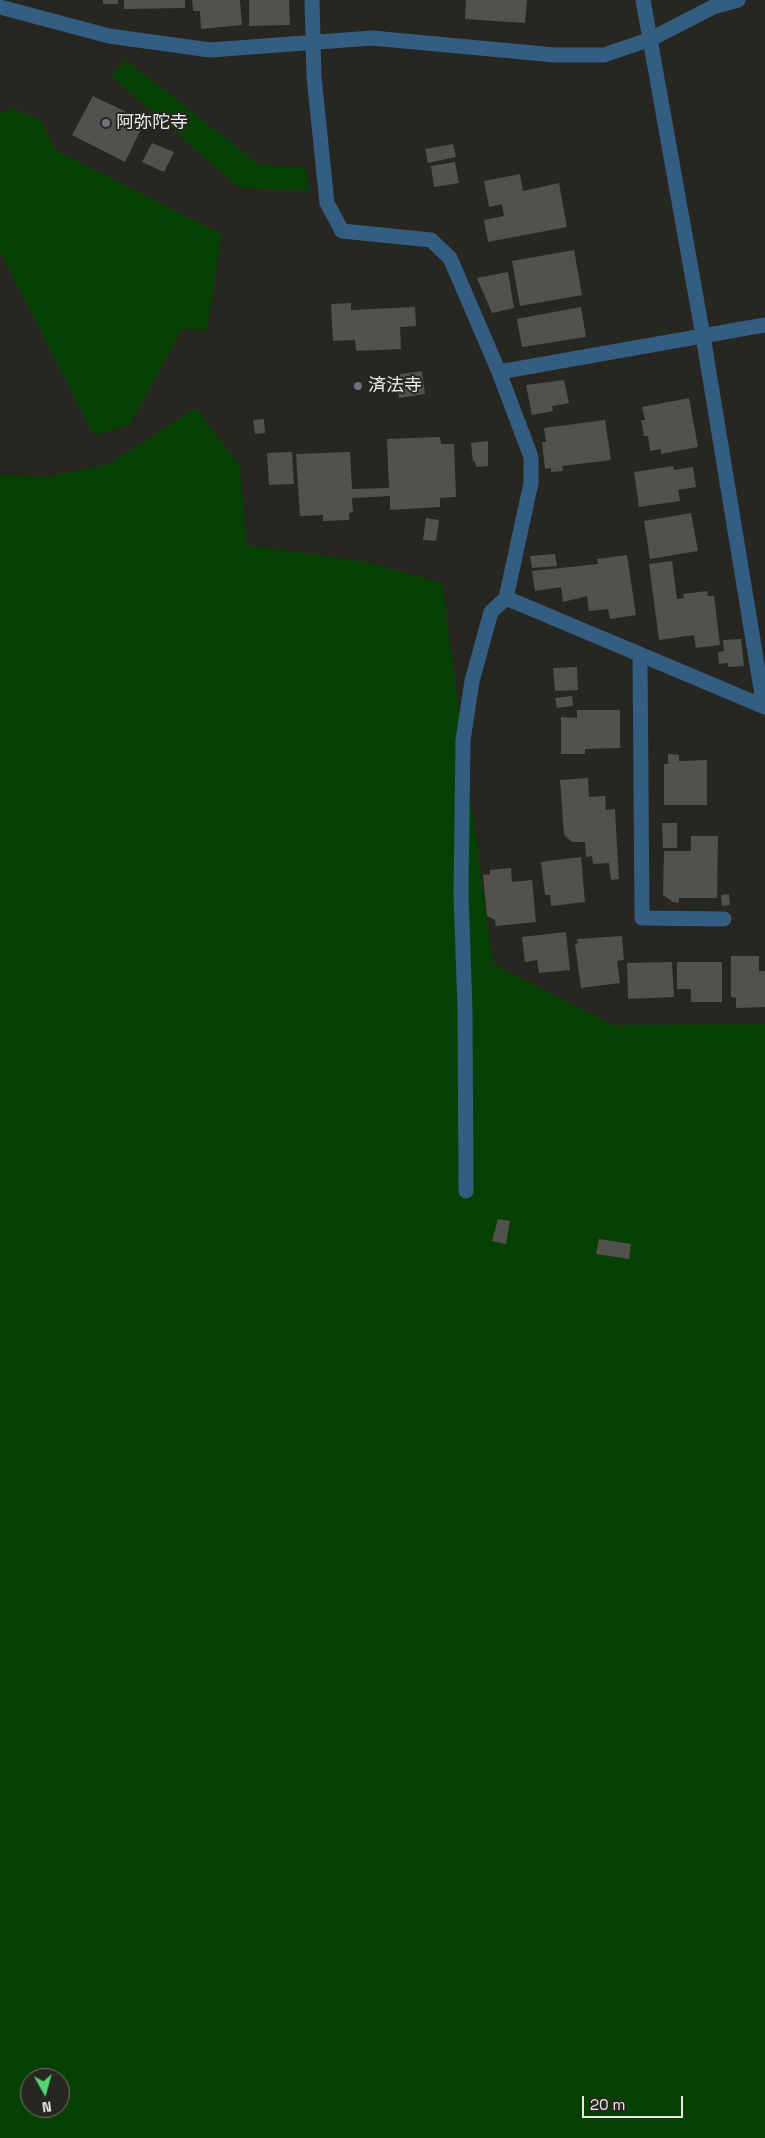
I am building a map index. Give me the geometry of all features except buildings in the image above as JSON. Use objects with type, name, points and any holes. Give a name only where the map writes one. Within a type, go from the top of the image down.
[{"type":"street","points":[[312,0],[314,77],[327,203],[342,231],[431,240],[450,258],[499,372],[531,457],[531,483],[506,598],[490,612],[472,681],[463,740],[461,894],[465,1010],[466,1191]]},
{"type":"street","points":[[643,0],[703,336],[765,707]]},
{"type":"street","points":[[0,7],[109,36],[210,50],[372,38],[555,55],[604,55],[651,39],[713,7],[738,0]]},
{"type":"street","points":[[499,372],[765,325]]},
{"type":"street","points":[[506,598],[765,707]]},
{"type":"street","points":[[640,654],[642,918],[724,919]]},
{"type":"green space","points":[[126,60],[260,165],[305,167],[310,191],[240,188],[111,76]]},
{"type":"green space","points":[[13,108],[40,120],[55,150],[222,234],[207,330],[182,329],[130,425],[94,435],[0,252],[0,113]]},
{"type":"green space","points":[[196,408],[240,466],[246,545],[366,562],[442,583],[493,964],[613,1025],[765,1024],[765,2138],[0,2138],[0,475],[44,477],[107,465]]},
{"type":"place","name":"阿弥陀寺","points":[[106,123]]},
{"type":"place","name":"済法寺","points":[[358,386]]}]
